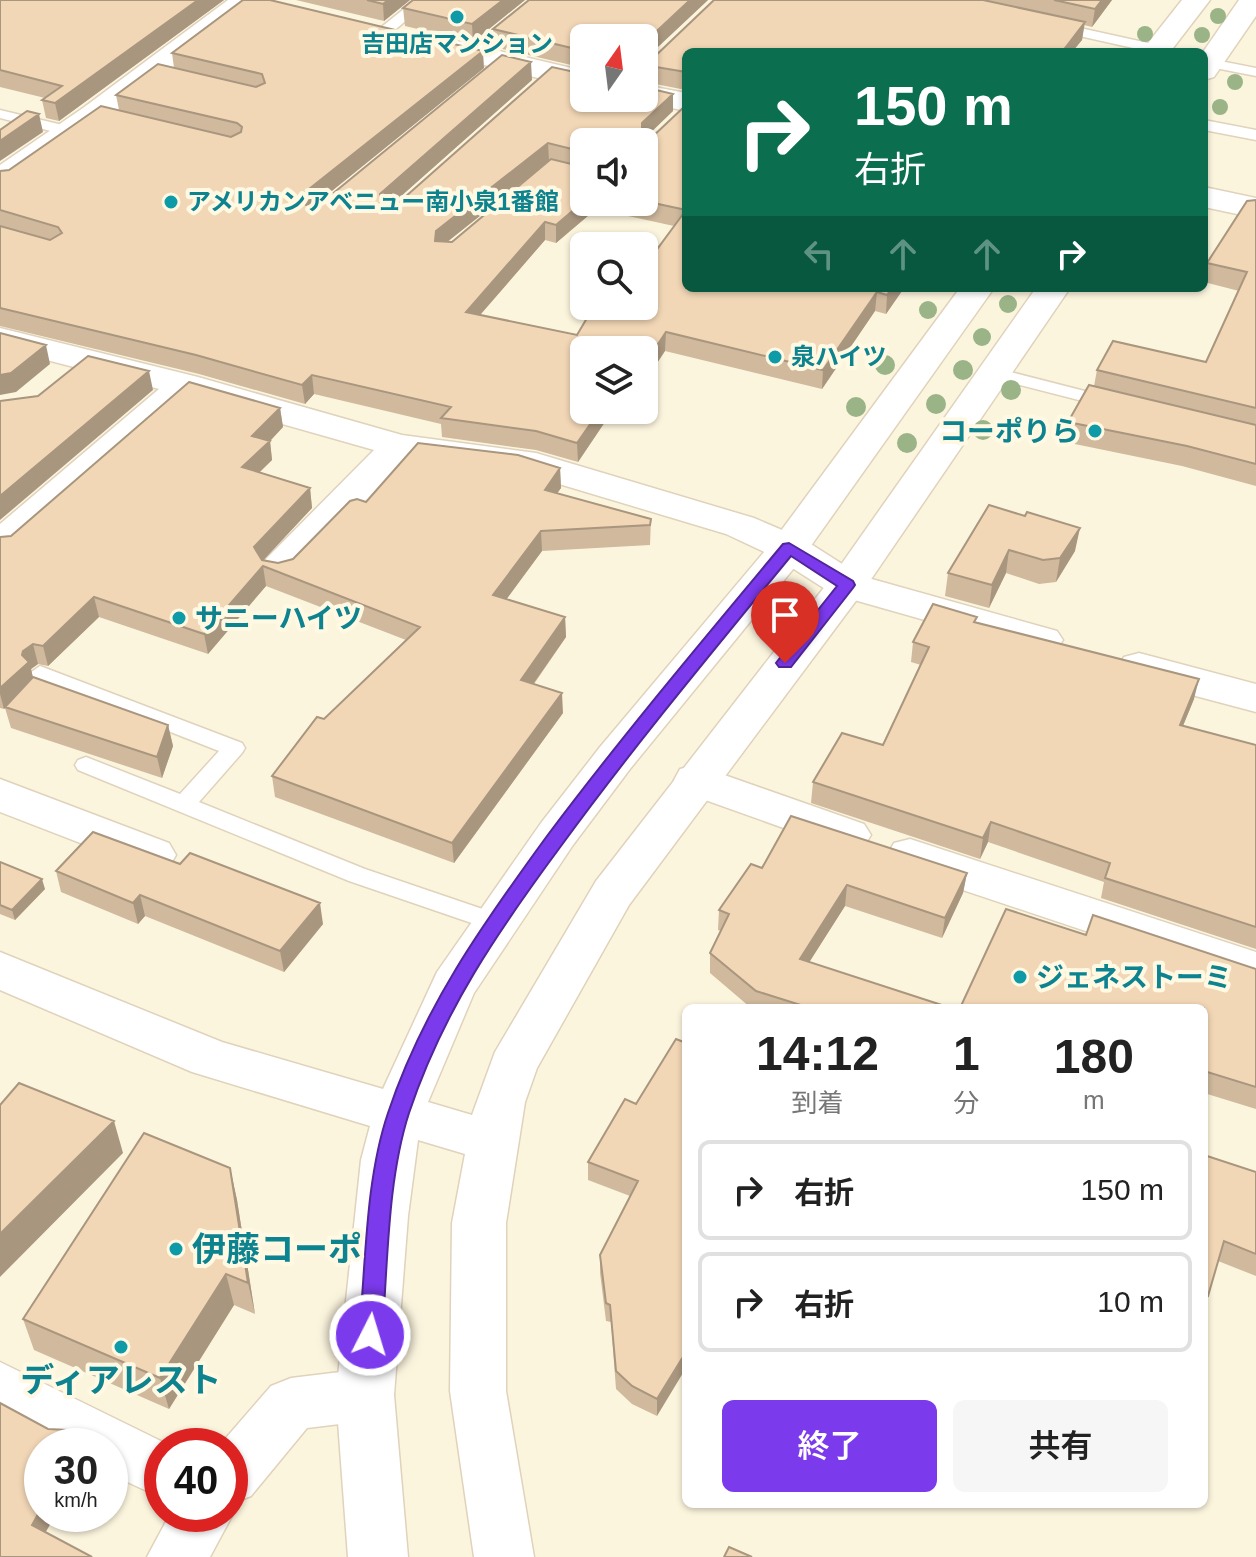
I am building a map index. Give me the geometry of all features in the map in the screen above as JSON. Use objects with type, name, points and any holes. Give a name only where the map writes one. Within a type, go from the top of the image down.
[{"type":"street","points":[[0,179],[158,74],[247,0],[278,7]]},
{"type":"street","points":[[1158,48],[1196,0]]},
{"type":"street","points":[[1208,66],[1252,6]]},
{"type":"street","points":[[354,25],[548,77],[570,79]]},
{"type":"street","points":[[658,100],[682,111]]},
{"type":"street","points":[[1208,198],[1256,208]]},
{"type":"street","points":[[378,1557],[365,1395],[387,1160],[398,1114],[428,1039],[454,985],[495,922],[615,758],[789,548],[974,292]]},
{"type":"street","points":[[504,1557],[478,1391],[479,1223],[500,1102],[513,1066],[612,893],[847,585],[1050,292]]},
{"type":"street","points":[[0,338],[185,385],[399,446],[523,461],[740,526],[789,548],[847,585],[1256,698]]},
{"type":"street","points":[[49,387],[82,361]]},
{"type":"street","points":[[0,544],[185,385]]},
{"type":"street","points":[[280,568],[399,446]]},
{"type":"street","points":[[696,780],[821,826],[1256,970]]},
{"type":"street","points":[[0,795],[153,855]]},
{"type":"street","points":[[0,970],[210,1058],[494,1142]]},
{"type":"street","points":[[0,1388],[144,1462]]},
{"type":"street","points":[[248,1455],[291,1404],[365,1395]]},
{"type":"street","points":[[177,1557],[192,1532]]},
{"type":"lane","points":[[384,32],[423,0]]},
{"type":"lane","points":[[489,61],[539,0]]},
{"type":"lane","points":[[1043,24],[1143,48]]},
{"type":"lane","points":[[1208,67],[1256,72]]},
{"type":"lane","points":[[0,114],[91,121]]},
{"type":"lane","points":[[1208,126],[1256,135]]},
{"type":"lane","points":[[995,373],[1129,407]]},
{"type":"lane","points":[[40,673],[234,748],[184,804]]},
{"type":"lane","points":[[86,765],[357,875],[495,922]]},
{"type":"building","points":[[0,0],[198,0],[55,103],[42,100],[62,86],[0,70]]},
{"type":"building","points":[[243,0],[270,0],[483,51],[304,193],[303,202],[306,205],[320,204],[502,55],[531,62],[380,194],[380,205],[396,205],[552,67],[570,71],[570,112],[654,112],[642,123],[642,128],[570,128],[570,148],[548,143],[436,231],[435,241],[452,242],[551,159],[570,164],[570,213],[556,225],[545,222],[466,312],[577,335],[586,320],[658,320],[658,248],[682,215],[682,292],[877,292],[823,370],[666,332],[658,344],[658,336],[570,336],[570,424],[590,424],[577,443],[536,431],[441,418],[451,407],[312,375],[302,385],[196,355],[0,308],[0,226],[50,240],[62,233],[58,227],[0,210],[0,171],[9,170],[101,106],[231,137],[241,132],[242,127],[237,123],[116,95],[158,64],[256,87],[265,83],[262,74],[172,53]]},
{"type":"building","points":[[367,0],[388,0],[383,4]]},
{"type":"building","points":[[413,0],[503,0],[472,24],[403,8]]},
{"type":"building","points":[[529,0],[690,0],[658,30],[658,24],[570,24],[570,48],[493,29]]},
{"type":"building","points":[[714,0],[983,0],[1085,22],[1065,48],[682,48],[682,71],[658,67],[658,53]]},
{"type":"building","points":[[1054,0],[1102,0],[1095,9]]},
{"type":"building","points":[[658,90],[673,94],[658,108]]},
{"type":"building","points":[[682,109],[682,209],[658,204],[658,131]]},
{"type":"building","points":[[27,111],[39,114],[0,141],[0,130]]},
{"type":"building","points":[[1256,200],[1256,408],[1097,370],[1113,341],[1206,362],[1247,272],[1208,261],[1247,201]]},
{"type":"building","points":[[0,333],[46,345],[11,373],[0,375]]},
{"type":"building","points":[[88,356],[149,371],[0,496],[0,401],[38,396]]},
{"type":"building","points":[[189,382],[280,408],[252,436],[270,441],[242,467],[310,488],[254,547],[262,560],[278,563],[293,559],[350,501],[357,499],[366,502],[418,443],[518,455],[560,468],[545,490],[651,519],[650,525],[541,531],[493,595],[565,617],[521,680],[562,693],[452,843],[272,776],[317,717],[324,719],[420,627],[263,566],[204,634],[94,597],[43,646],[33,644],[23,651],[22,655],[29,662],[0,688],[0,537],[11,536]]},
{"type":"building","points":[[1089,385],[1256,425],[1256,464],[1187,446],[1068,422]]},
{"type":"building","points":[[989,505],[1025,516],[1027,512],[1080,528],[1060,558],[1043,560],[1009,550],[992,585],[948,573]]},
{"type":"building","points":[[933,604],[977,617],[974,622],[1199,679],[1180,725],[1256,745],[1256,927],[1105,878],[1110,863],[991,822],[983,838],[813,782],[842,733],[883,745],[929,647],[913,642]]},
{"type":"building","points":[[33,677],[168,725],[157,757],[5,707]]},
{"type":"building","points":[[791,816],[967,873],[945,918],[847,885],[800,959],[939,1004],[797,1004],[756,991],[710,953],[729,914],[719,910],[751,864],[762,868]]},
{"type":"building","points":[[93,832],[180,864],[190,853],[320,903],[280,951],[140,895],[133,903],[56,871]]},
{"type":"building","points":[[0,862],[42,879],[12,910],[0,905]]},
{"type":"building","points":[[1006,909],[1086,935],[1093,915],[1256,969],[1256,1087],[1208,1072],[1208,1004],[962,1004]]},
{"type":"building","points":[[676,1039],[682,1041],[682,1358],[657,1399],[632,1386],[616,1371],[610,1305],[606,1303],[600,1255],[638,1181],[588,1162],[625,1099],[636,1104]]},
{"type":"building","points":[[19,1083],[114,1121],[0,1234],[0,1105]]},
{"type":"building","points":[[144,1133],[230,1168],[248,1283],[226,1274],[160,1378],[23,1319]]},
{"type":"building","points":[[1208,1156],[1256,1172],[1256,1254],[1224,1241],[1208,1296]]},
{"type":"building","points":[[0,1403],[46,1428],[24,1428],[24,1532],[45,1532],[92,1557],[0,1557]]},
{"type":"building","points":[[729,1547],[752,1557],[724,1557]]},
{"type":"place","name":"吉田店マンション","points":[[457,17]]},
{"type":"place","name":"アメリカンアベニュー南小泉1番館","points":[[171,202]]},
{"type":"place","name":"泉ハイツ","points":[[775,357]]},
{"type":"place","name":"コーポりら","points":[[1095,431]]},
{"type":"place","name":"サニーハイツ","points":[[179,618]]},
{"type":"place","name":"ジェネストーミ","points":[[1020,977]]},
{"type":"place","name":"伊藤コーポ","points":[[176,1249]]},
{"type":"place","name":"ディアレスト","points":[[121,1347]]},
{"type":"route","points":[[370,1335],[387,1160],[398,1114],[454,985],[557,834],[615,758],[789,548],[847,585],[785,663]]}]
